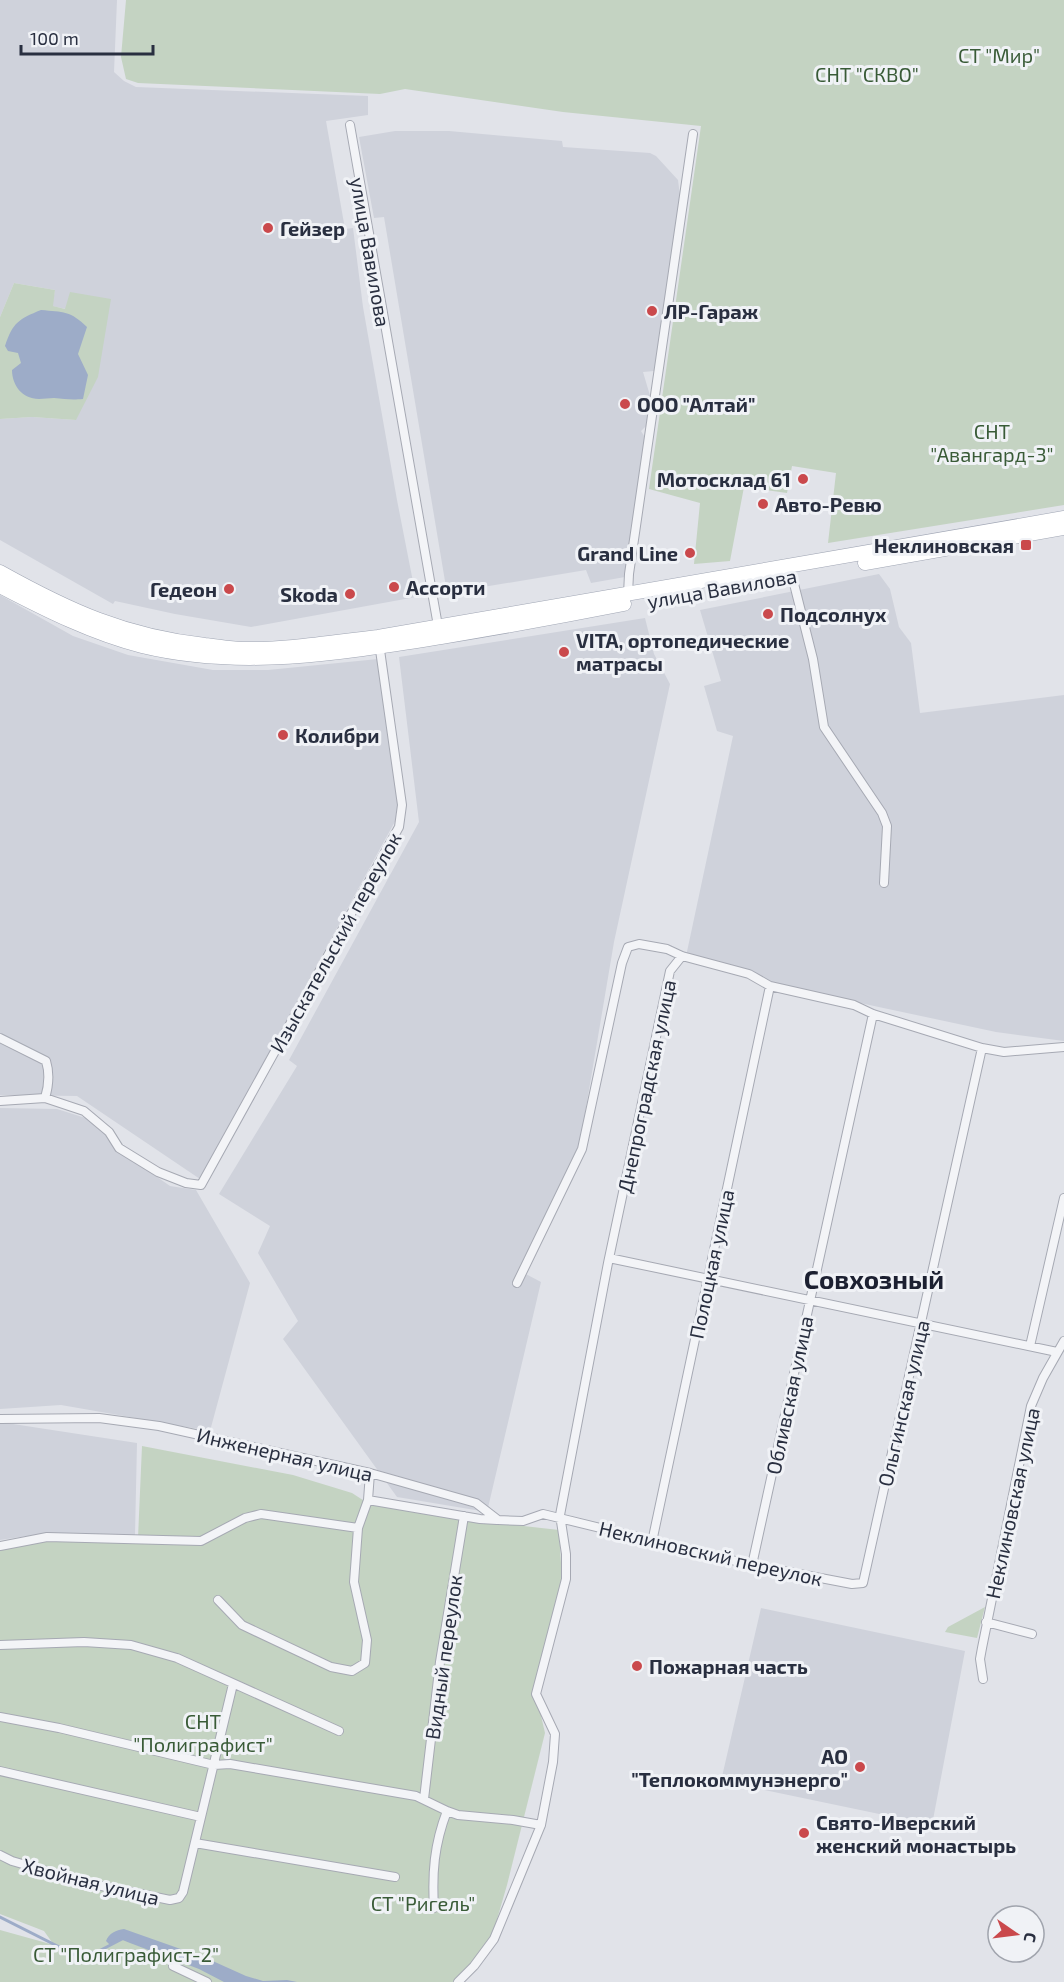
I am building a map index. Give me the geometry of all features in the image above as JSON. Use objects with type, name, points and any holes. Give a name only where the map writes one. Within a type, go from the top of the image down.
[{"type":"main road","name":"улица Вавилова","points":[[0,572],[72,610],[147,636],[240,649],[273,649],[379,642],[438,626],[1064,518]]},
{"type":"main road","name":"улица Вавилова","points":[[0,586],[67,619],[106,635],[145,646],[240,659],[300,657],[379,642],[792,576],[1064,528]]},
{"type":"street","name":"улица Вавилова","points":[[350,125],[438,626]]},
{"type":"street","points":[[628,594],[629,574],[693,134]]},
{"type":"street","points":[[792,576],[813,659],[825,727],[882,813],[887,826],[884,883]]},
{"type":"street","name":"Изыскательский переулок","points":[[45,1098],[84,1111],[109,1132],[119,1149],[158,1172],[186,1183],[201,1185],[399,827],[402,805],[379,642]]},
{"type":"street","name":"Днепроградская улица","points":[[517,1283],[582,1149],[622,963],[628,947],[639,944],[667,949],[682,956],[670,971],[609,1258],[560,1518]]},
{"type":"street","points":[[682,956],[749,974],[770,986],[854,1005],[873,1014],[982,1048],[1004,1052],[1064,1047]]},
{"type":"street","name":"Полоцкая улица","points":[[652,1542],[770,986]]},
{"type":"street","name":"Обливская улица","points":[[752,1565],[873,1014]]},
{"type":"street","points":[[0,1038],[46,1061],[49,1071],[45,1098],[0,1101]]},
{"type":"street","name":"Ольгинская улица","points":[[863,1583],[982,1048]]},
{"type":"street","points":[[1030,1346],[1064,1198]]},
{"type":"street","points":[[609,1258],[1057,1352]]},
{"type":"street","name":"Неклиновская улица","points":[[983,1679],[980,1659],[986,1622],[1031,1407],[1064,1341]]},
{"type":"street","name":"Инженерная улица","points":[[0,1419],[99,1418],[159,1426],[370,1473],[476,1503],[498,1520]]},
{"type":"street","points":[[218,1600],[242,1624],[331,1667],[352,1671],[364,1663],[367,1640],[354,1582],[357,1528],[368,1500],[370,1473]]},
{"type":"street","points":[[368,1500],[480,1520],[523,1521],[543,1514],[560,1518],[566,1554],[566,1579],[536,1694],[555,1734],[553,1762],[541,1825],[494,1940],[458,1982]]},
{"type":"street","points":[[0,1546],[47,1537],[201,1541],[245,1518],[261,1514],[357,1528]]},
{"type":"street","name":"Видный переулок","points":[[424,1800],[440,1662],[464,1516]]},
{"type":"street","name":"Неклиновский переулок","points":[[560,1518],[752,1565],[852,1584],[863,1583]]},
{"type":"street","name":"Неклиновская улица","points":[[986,1622],[1032,1634]]},
{"type":"street","points":[[0,1645],[84,1642],[132,1645],[177,1658],[339,1731]]},
{"type":"street","name":"Хвойная улица","points":[[0,1855],[12,1862],[92,1884],[170,1900],[179,1898],[183,1892],[233,1684]]},
{"type":"street","points":[[0,1717],[59,1728],[214,1765],[230,1764],[416,1796],[458,1815],[541,1825]]},
{"type":"street","points":[[0,1771],[201,1817]]},
{"type":"street","points":[[434,1908],[432,1876],[437,1836],[447,1811]]},
{"type":"street","points":[[195,1843],[395,1877]]},
{"type":"street","points":[[173,1966],[207,1982]]},
{"type":"shaded area","points":[[0,0],[117,0],[114,72],[124,81],[136,87],[368,96],[368,115],[326,121],[345,229],[353,228],[363,307],[416,597],[251,627],[115,601],[113,604],[0,540],[0,419],[32,417],[76,420],[66,309],[52,306],[55,290],[14,283],[0,317]]},
{"type":"shaded area","points":[[395,131],[449,131],[562,141],[563,147],[650,153],[656,156],[678,180],[680,196],[654,371],[643,372],[651,399],[648,424],[641,431],[646,439],[625,577],[591,583],[586,570],[447,593],[384,217],[374,218],[359,137]]},
{"type":"shaded area","points":[[879,574],[890,589],[899,627],[911,643],[920,713],[1064,695],[1064,1041],[996,1032],[785,987],[685,961],[733,736],[717,731],[704,686],[721,681],[700,610]]},
{"type":"shaded area","points":[[0,595],[73,636],[128,655],[213,670],[268,670],[378,659],[399,814],[200,1179],[77,1096],[0,1095]]},
{"type":"shaded area","points":[[645,618],[654,654],[670,684],[614,942],[578,1155],[522,1272],[541,1282],[487,1512],[397,1497],[283,1339],[298,1321],[258,1253],[270,1226],[219,1194],[297,1066],[289,1060],[419,822],[399,657]]},
{"type":"shaded area","points":[[0,1108],[57,1109],[92,1120],[124,1154],[170,1186],[196,1190],[250,1283],[210,1431],[61,1405],[0,1409]]},
{"type":"shaded area","points":[[0,1422],[137,1443],[135,1535],[27,1536],[0,1540]]},
{"type":"shaded area","points":[[761,1608],[965,1651],[932,1825],[721,1781]]},
{"type":"green space","points":[[126,0],[1064,0],[1064,505],[828,543],[836,473],[792,466],[787,493],[744,487],[730,561],[694,564],[700,503],[649,489],[701,126],[563,112],[405,89],[380,94],[138,83],[126,79],[121,57]]},
{"type":"green space","points":[[14,283],[55,290],[53,306],[65,309],[70,292],[111,299],[98,377],[76,420],[32,417],[0,419],[0,317]]},
{"type":"green space","name":"СНТ \"Полиграфист\"","points":[[142,1446],[293,1475],[352,1493],[369,1504],[461,1519],[559,1530],[562,1580],[536,1694],[545,1733],[491,1940],[458,1982],[0,1982],[0,1930],[54,1945],[44,1931],[0,1914],[0,1544],[26,1538],[138,1538]]},
{"type":"green space","points":[[985,1607],[977,1638],[945,1632],[948,1627]]},
{"type":"water","points":[[41,310],[66,313],[87,327],[78,354],[88,375],[83,399],[33,398],[23,394],[16,386],[12,370],[21,363],[18,353],[8,351],[5,346],[18,322]]},
{"type":"water","points":[[124,1929],[206,1958],[246,1976],[263,1981],[297,1982],[224,1982],[199,1969],[120,1939],[110,1945],[106,1941],[113,1932]]},
{"type":"waterway","points":[[0,1917],[79,1957],[99,1951],[122,1939]]},
{"type":"place","name":"Гейзер","points":[[268,228]]},
{"type":"place","name":"ЛР-Гараж","points":[[652,311]]},
{"type":"place","name":"ООО \"Алтай\"","points":[[625,404]]},
{"type":"place","name":"Мотосклад 61","points":[[803,479]]},
{"type":"place","name":"Авто-Ревю","points":[[763,504]]},
{"type":"place","name":"Неклиновская","points":[[1026,545]]},
{"type":"place","name":"Grand Line","points":[[690,553]]},
{"type":"place","name":"Ассорти","points":[[394,587]]},
{"type":"place","name":"Гедеон","points":[[229,589]]},
{"type":"place","name":"Skoda","points":[[350,594]]},
{"type":"place","name":"Подсолнух","points":[[768,614]]},
{"type":"place","name":"VITA, ортопедические матрасы","points":[[564,652]]},
{"type":"place","name":"Колибри","points":[[283,735]]},
{"type":"place","name":"Пожарная часть","points":[[637,1666]]},
{"type":"place","name":"АО \"Теплокоммунэнерго\"","points":[[860,1767]]},
{"type":"place","name":"Свято-Иверский женский монастырь","points":[[804,1833]]},
{"type":"district","name":"Совхозный","points":[[874,1278]]},
{"type":"park label","name":"СТ \"Мир\"","points":[[999,55]]},
{"type":"park label","name":"СНТ \"СКВО\"","points":[[867,74]]},
{"type":"park label","name":"СНТ \"Авангард-3\"","points":[[992,442]]},
{"type":"park label","name":"СТ \"Ригель\"","points":[[423,1903]]},
{"type":"park label","name":"СТ \"Полиграфист-2\"","points":[[126,1954]]}]
